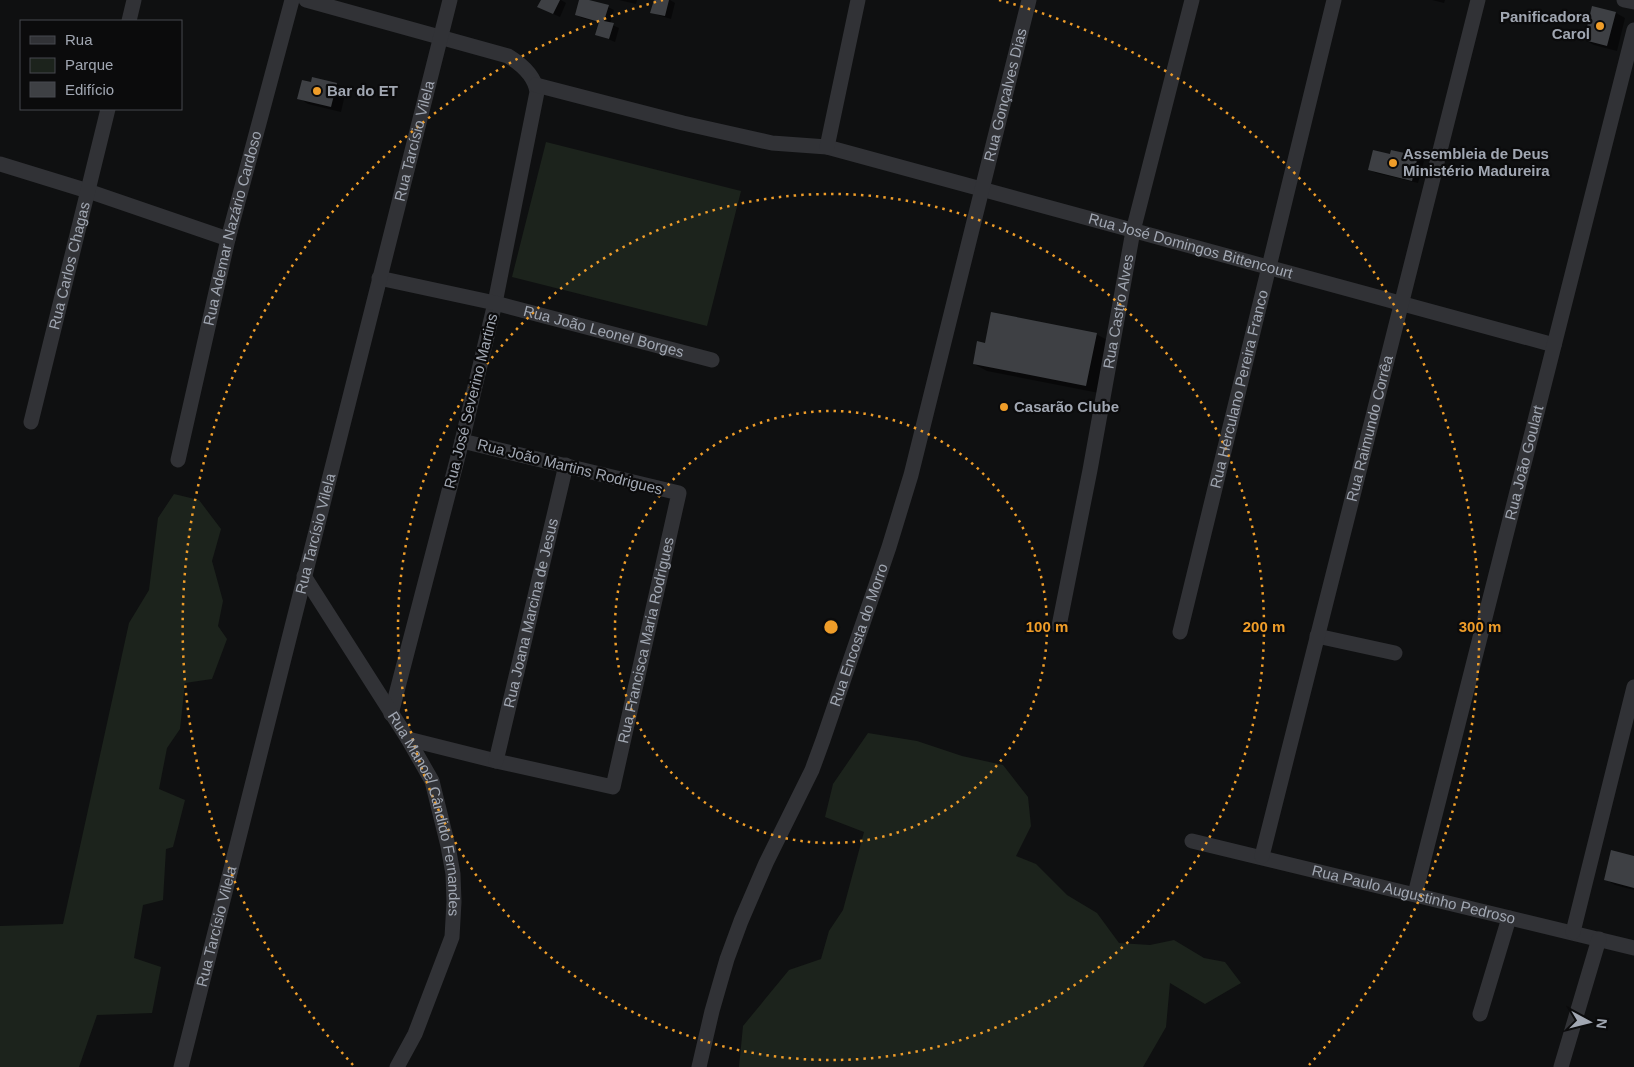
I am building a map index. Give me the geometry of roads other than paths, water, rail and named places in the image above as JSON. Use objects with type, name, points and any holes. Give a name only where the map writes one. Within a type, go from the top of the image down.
[{"type":"street","points":[[129,20],[134,0]]},
{"type":"street","name":"Rua Ademar Nazário Cardoso","points":[[178,460],[228,239],[292,0]]},
{"type":"street","points":[[306,0],[508,56],[522,64],[536,85]]},
{"type":"street","name":"Rua Tarcísio Vilela","points":[[181,1067],[450,0]]},
{"type":"street","points":[[827,147],[858,0]]},
{"type":"street","name":"Rua Gonçalves Dias","points":[[982,190],[1029,0]]},
{"type":"street","name":"Rua Castro Alves","points":[[1059,626],[1133,231],[1192,0]]},
{"type":"street","name":"Rua Herculano Pereira Franco","points":[[1180,632],[1334,0]]},
{"type":"street","name":"Rua Raimundo Corrêa","points":[[1262,856],[1478,0]]},
{"type":"street","points":[[1624,0],[1634,2]]},
{"type":"street","name":"Rua João Goulart","points":[[1415,894],[1634,30]]},
{"type":"street","name":"Rua José Domingos Bittencourt","points":[[536,85],[683,123],[772,143],[827,147],[1554,346]]},
{"type":"street","name":"Rua José Severino Martins","points":[[391,714],[462,441],[495,303],[536,105],[536,85]]},
{"type":"street","name":"Rua Carlos Chagas","points":[[31,422],[108,110]]},
{"type":"street","points":[[0,164],[88,191],[228,239]]},
{"type":"street","name":"Rua Encosta do Morro","points":[[699,1067],[727,959],[766,863],[815,762],[889,547],[928,412],[982,190]]},
{"type":"street","name":"Rua João Leonel Borges","points":[[380,278],[495,303],[712,360]]},
{"type":"street","name":"Rua João Martins Rodrigues","points":[[462,441],[679,493]]},
{"type":"street","name":"Rua Joana Marcina de Jesus","points":[[496,761],[566,465]]},
{"type":"street","name":"Rua Francisca Maria Rodrigues","points":[[496,761],[613,787],[679,493]]},
{"type":"street","name":"Rua Manoel Cândido Fernandes","points":[[304,576],[408,739],[432,781],[438,798],[453,874],[454,922],[452,937],[415,1034],[397,1067]]},
{"type":"street","points":[[1318,636],[1395,653]]},
{"type":"street","points":[[1573,932],[1634,687]]},
{"type":"street","points":[[408,739],[496,761]]},
{"type":"street","name":"Rua Paulo Augustinho Pedroso","points":[[1192,841],[1262,856],[1634,948]]},
{"type":"street","points":[[1480,1014],[1509,918]]},
{"type":"street","points":[[1561,1067],[1599,939]]},
{"type":"place","name":"Panificadora Carol","points":[[1600,26]]},
{"type":"place","name":"Bar do ET","points":[[317,91]]},
{"type":"place","name":"Assembleia de Deus Ministério Madureira","points":[[1393,163]]},
{"type":"place","name":"Casarão Clube","points":[[1004,407]]}]
